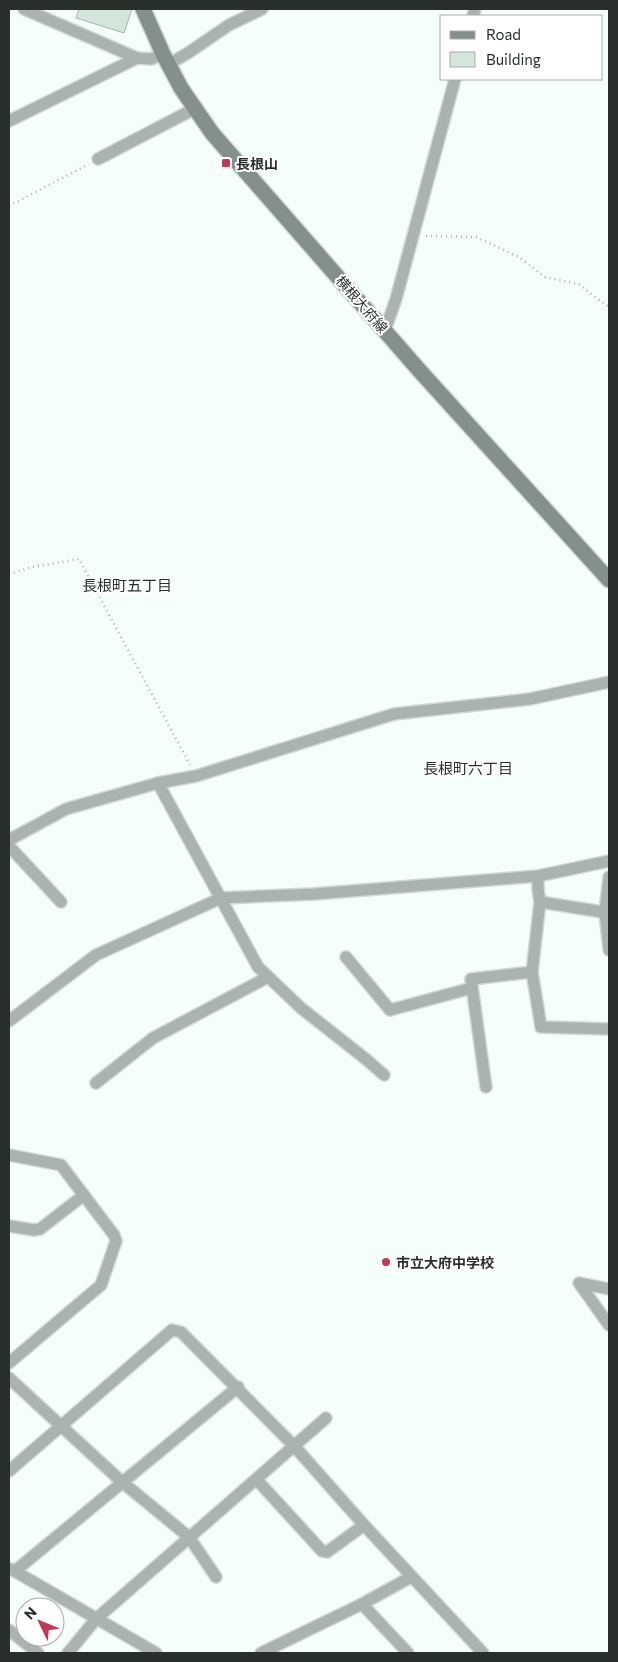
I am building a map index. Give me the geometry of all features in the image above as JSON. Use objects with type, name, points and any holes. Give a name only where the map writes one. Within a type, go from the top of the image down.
[{"type":"main road","name":"横根大府線","points":[[144,9],[181,88],[212,133],[419,370],[609,580]]},
{"type":"street","points":[[24,9],[137,58],[151,59],[166,59],[188,53],[229,25],[262,9]]},
{"type":"street","points":[[9,121],[137,58]]},
{"type":"street","points":[[385,330],[396,299],[455,80]]},
{"type":"street","points":[[98,159],[194,108]]},
{"type":"street","points":[[9,840],[66,809],[158,783],[196,776],[394,714],[530,699],[609,682]]},
{"type":"street","points":[[158,783],[258,967],[301,1008],[384,1075]]},
{"type":"street","points":[[9,846],[61,902]]},
{"type":"street","points":[[9,1021],[96,955],[221,898],[314,894],[538,876],[609,861]]},
{"type":"street","points":[[538,876],[540,902],[532,972],[541,1027],[609,1029]]},
{"type":"street","points":[[609,878],[607,912],[609,950]]},
{"type":"street","points":[[540,902],[607,912]]},
{"type":"street","points":[[346,957],[390,1010],[472,988]]},
{"type":"street","points":[[486,1087],[471,979],[532,972]]},
{"type":"street","points":[[96,1083],[153,1038],[268,977]]},
{"type":"street","points":[[9,1155],[62,1165],[116,1241],[101,1285],[9,1363]]},
{"type":"street","points":[[9,1226],[34,1230],[40,1229],[84,1195]]},
{"type":"street","points":[[609,1289],[579,1283],[609,1325]]},
{"type":"street","points":[[9,1471],[172,1330],[181,1332],[238,1387],[295,1447],[364,1525],[483,1653]]},
{"type":"street","points":[[9,1378],[122,1482],[189,1537],[216,1577]]},
{"type":"street","points":[[156,1653],[12,1569],[238,1387]]},
{"type":"street","points":[[68,1653],[96,1619],[326,1418]]},
{"type":"street","points":[[257,1480],[322,1551],[327,1552],[364,1525]]},
{"type":"street","points":[[263,1653],[362,1604],[411,1576]]},
{"type":"street","points":[[362,1604],[408,1653]]},
{"type":"street","points":[[9,1630],[38,1653]]},
{"type":"path","points":[[9,206],[98,159]]},
{"type":"path","points":[[412,235],[476,237],[519,257],[545,277],[580,284],[592,296],[609,307]]},
{"type":"path","points":[[9,574],[32,567],[79,559],[196,776]]},
{"type":"building","points":[[79,9],[132,9],[124,33],[76,18]]},
{"type":"place","name":"長根山","points":[[226,163]]},
{"type":"place","name":"市立大府中学校","points":[[386,1262]]},
{"type":"district","name":"長根町五丁目","points":[[127,585]]},
{"type":"district","name":"長根町六丁目","points":[[468,768]]}]
